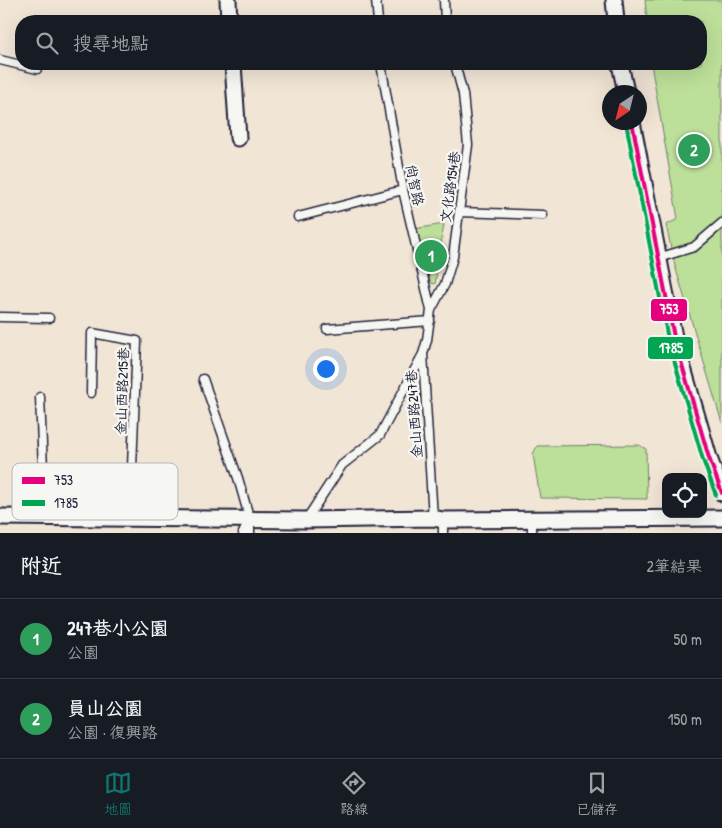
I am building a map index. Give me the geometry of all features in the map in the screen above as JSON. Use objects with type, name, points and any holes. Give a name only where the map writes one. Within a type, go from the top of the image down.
[{"type":"street","points":[[228,0],[229,15]]},
{"type":"street","points":[[614,0],[615,15]]},
{"type":"street","points":[[233,70],[238,138]]},
{"type":"street","points":[[621,70],[624,85]]},
{"type":"street","points":[[634,130],[674,337],[716,461],[722,493]]},
{"type":"street","points":[[154,520],[248,528],[306,520],[532,527],[722,518]]},
{"type":"lane","points":[[376,0],[377,15]]},
{"type":"lane","points":[[444,0],[445,15]]},
{"type":"lane","points":[[0,60],[15,64]]},
{"type":"lane","name":"尚智路","points":[[383,70],[402,190],[431,310]]},
{"type":"lane","name":"文化路154巷","points":[[431,310],[444,284],[453,257],[468,145],[463,94],[457,70]]},
{"type":"lane","points":[[298,217],[402,190]]},
{"type":"lane","points":[[460,212],[542,215]]},
{"type":"lane","points":[[658,258],[694,247],[722,223]]},
{"type":"lane","name":"金山西路247巷","points":[[431,310],[423,354],[440,524]]},
{"type":"lane","points":[[0,317],[49,318]]},
{"type":"lane","points":[[327,328],[430,321]]},
{"type":"lane","name":"金山西路215巷","points":[[91,393],[92,333],[137,341],[132,463]]},
{"type":"lane","points":[[306,520],[342,465],[380,435],[423,354]]},
{"type":"lane","points":[[203,379],[224,436],[248,528]]},
{"type":"lane","points":[[40,397],[42,463]]},
{"type":"green space","points":[[645,0],[722,0],[722,423],[675,266],[666,225],[678,219],[652,70],[707,70],[707,15],[646,15]]},
{"type":"green space","points":[[444,224],[435,284],[431,283],[414,229]]},
{"type":"green space","points":[[639,445],[646,449],[647,499],[540,498],[533,454],[537,446]]},
{"type":"transit line","name":"1785","points":[[627,130],[668,339],[703,460],[716,495]]},
{"type":"transit line","name":"753","points":[[634,130],[674,337],[709,458],[722,493]]},
{"type":"place","name":"員山公園","points":[[694,150]]},
{"type":"place","name":"247巷小公園","points":[[431,256]]}]
